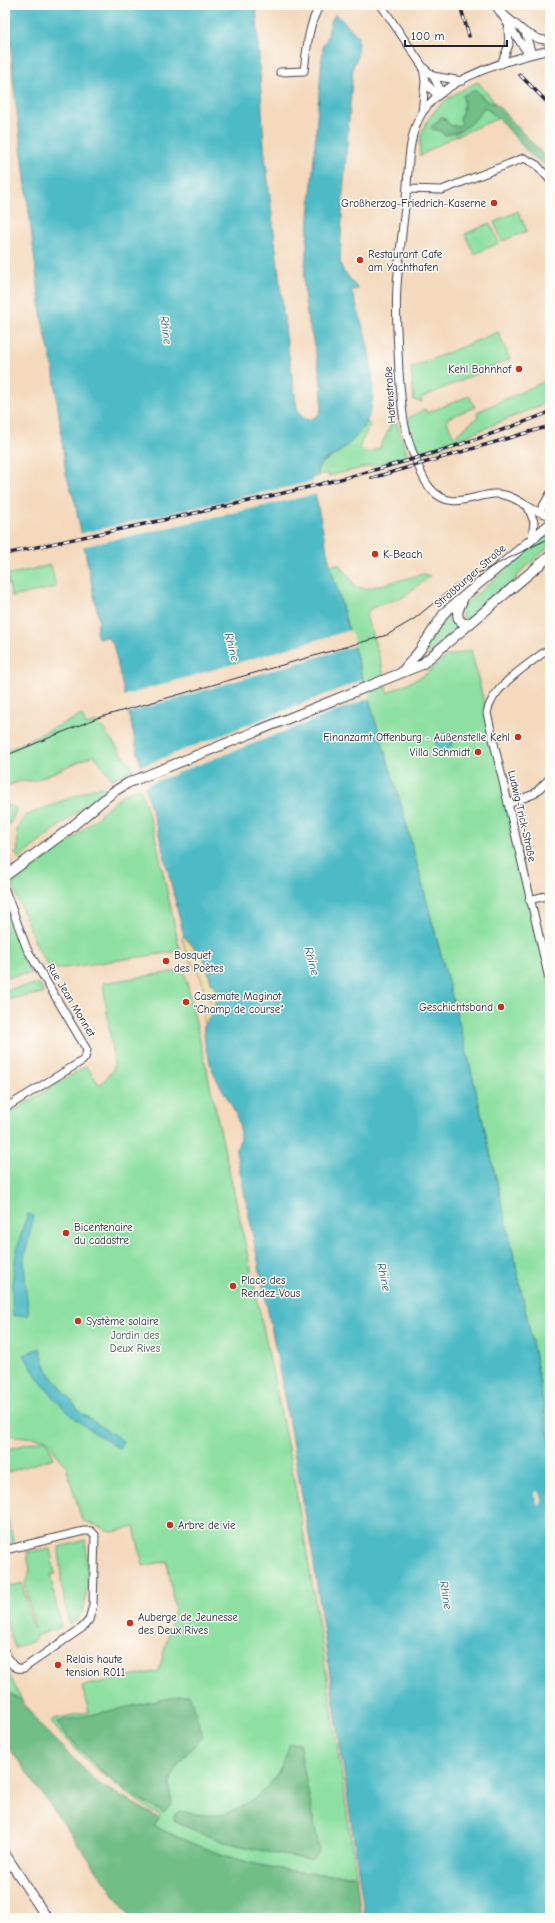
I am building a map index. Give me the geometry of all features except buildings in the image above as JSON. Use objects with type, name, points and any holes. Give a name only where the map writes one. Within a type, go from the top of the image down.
[{"type":"main road","name":"Straßburger Straße","points":[[400,674],[420,650],[445,612],[550,524]]},
{"type":"main road","name":"Straßburger Straße","points":[[6,875],[68,830],[113,792],[138,780],[421,665],[550,556]]},
{"type":"main road","points":[[464,596],[457,612],[457,616],[463,623],[470,624]]},
{"type":"main road","points":[[5,1854],[48,1918]]},
{"type":"street","points":[[280,72],[304,71],[308,33],[314,15],[320,5]]},
{"type":"street","points":[[381,5],[423,67],[433,76],[440,94]]},
{"type":"street","points":[[496,7],[508,27],[530,55]]},
{"type":"street","points":[[496,7],[525,32],[539,39],[550,41]]},
{"type":"street","points":[[501,64],[509,45],[508,27]]},
{"type":"street","points":[[525,32],[530,55]]},
{"type":"street","name":"Hafenstraße","points":[[550,50],[501,64],[462,81],[440,94],[422,114],[414,134],[397,286],[396,312],[404,427],[409,446],[430,489],[442,497],[453,501],[465,501],[500,494],[513,498],[528,507],[550,515]]},
{"type":"street","points":[[422,114],[425,82],[423,67]]},
{"type":"street","points":[[433,76],[462,81]]},
{"type":"street","points":[[425,82],[440,94]]},
{"type":"street","points":[[407,189],[442,190],[524,158],[537,165],[550,180]]},
{"type":"street","points":[[542,508],[550,494]]},
{"type":"street","points":[[528,507],[534,522],[532,539]]},
{"type":"street","name":"Ludwig-Trick-Straße","points":[[550,648],[505,684],[491,700],[487,713],[550,983]]},
{"type":"street","points":[[508,804],[534,794],[550,778]]},
{"type":"street","name":"Rue Jean Monnet","points":[[5,890],[27,949],[87,1050],[85,1058],[82,1061],[5,1108]]},
{"type":"street","points":[[530,900],[550,895]]},
{"type":"street","points":[[5,1550],[89,1531],[95,1535],[93,1605],[87,1624],[27,1667],[17,1668],[12,1666],[5,1652]]},
{"type":"green space","points":[[478,82],[496,104],[486,101],[476,90],[464,95],[462,123],[459,126],[451,126],[443,117],[432,126],[448,135],[484,107],[499,118],[451,138],[420,156],[420,142],[423,130],[436,109],[445,101]]},
{"type":"green space","points":[[476,90],[486,101],[496,104],[550,162],[550,171],[529,153],[496,116],[484,107],[477,118],[462,130],[444,135],[441,131],[432,129],[432,126],[438,122],[440,117],[443,117],[451,126],[459,126],[462,123],[460,119],[464,107],[463,95]]},
{"type":"green space","points":[[518,211],[527,231],[502,241],[494,222]]},
{"type":"green space","points":[[490,223],[499,243],[474,254],[465,234]]},
{"type":"green space","points":[[498,332],[510,359],[421,398],[422,402],[414,400],[411,370],[413,367]]},
{"type":"green space","points":[[550,379],[550,401],[436,449],[421,453],[416,448],[408,424],[410,417],[425,409],[427,413],[469,396],[475,407],[448,418],[447,422],[454,437],[478,417],[477,412]]},
{"type":"green space","points":[[367,421],[370,425],[360,444],[361,450],[370,453],[380,447],[392,423],[396,421],[408,457],[328,476],[327,473],[318,476],[318,467],[346,447]]},
{"type":"green space","points":[[550,529],[550,546],[523,569],[514,581],[470,619],[462,617],[461,610],[463,606],[522,556],[528,547]]},
{"type":"green space","points":[[339,564],[354,586],[365,589],[424,574],[430,576],[403,597],[371,608],[366,615],[381,662],[387,693],[423,676],[446,657],[471,650],[518,840],[550,990],[550,1443],[536,1361],[515,1261],[469,1061],[401,804],[330,565]]},
{"type":"green space","points":[[51,565],[56,587],[12,597],[7,575]]},
{"type":"green space","points":[[453,611],[454,619],[460,626],[421,659],[420,657],[438,628]]},
{"type":"green space","points":[[82,715],[86,725],[98,722],[134,770],[112,779],[94,755],[34,781],[21,781],[5,787],[5,751]]},
{"type":"green space","points":[[101,787],[106,789],[19,858],[15,854],[18,851],[17,829],[25,816],[94,788]]},
{"type":"green space","points":[[140,787],[155,836],[180,951],[51,970],[37,947],[12,884],[74,838],[122,795]]},
{"type":"green space","points":[[5,805],[17,808],[9,826],[5,818]]},
{"type":"green space","points":[[5,823],[7,827],[7,859],[9,858],[10,865],[5,868]]},
{"type":"green space","points":[[5,902],[27,955],[21,956],[31,973],[5,977]]},
{"type":"green space","name":"Jardin des Deux Rives","points":[[184,970],[252,1276],[290,1459],[317,1615],[356,1875],[329,1875],[277,1869],[252,1863],[203,1848],[154,1826],[160,1815],[137,1801],[98,1770],[74,1748],[51,1722],[53,1719],[89,1712],[82,1686],[159,1671],[175,1609],[167,1561],[143,1566],[134,1527],[112,1532],[82,1520],[66,1466],[54,1451],[48,1440],[46,1440],[54,1458],[5,1473],[5,1450],[46,1439],[5,1435],[5,1116],[86,1066],[100,1085],[113,1070],[114,1063],[103,983]],"holes":[[[65,1734],[203,1736],[189,1750],[173,1774],[170,1793],[172,1803],[125,1789],[100,1770]]]},
{"type":"green space","points":[[39,984],[44,993],[5,1000],[5,990]]},
{"type":"green space","points":[[5,1516],[7,1516],[14,1542],[5,1544]]},
{"type":"green space","points":[[86,1540],[87,1587],[85,1600],[82,1611],[77,1620],[69,1625],[61,1581],[59,1547]]},
{"type":"green space","points":[[50,1549],[55,1574],[50,1575],[61,1627],[35,1636],[36,1640],[15,1648],[5,1619],[5,1588],[22,1583],[33,1628],[35,1628],[25,1583],[30,1571],[27,1552]]},
{"type":"green space","points":[[7,1670],[22,1701],[5,1690]]},
{"type":"green space","points":[[5,1691],[22,1701],[39,1724],[99,1784],[159,1818],[154,1826],[203,1848],[252,1863],[277,1869],[329,1875],[356,1875],[361,1918],[131,1918],[5,1742]]},
{"type":"green space","points":[[189,1694],[203,1736],[189,1750],[177,1766],[171,1783],[170,1793],[172,1803],[164,1813],[133,1795],[105,1774],[79,1749],[56,1722]]},
{"type":"green space","points":[[299,1743],[319,1848],[318,1854],[311,1860],[258,1850],[223,1841],[174,1820],[174,1816],[180,1811],[202,1815],[218,1815],[235,1810],[246,1804],[266,1788],[274,1778],[286,1756],[289,1744]]},
{"type":"sand","points":[[184,936],[205,960],[211,982],[216,989],[214,1007],[204,1032],[203,1016],[208,1011],[210,999],[205,991],[200,975],[187,957],[182,937]]},
{"type":"water","name":"Rhine","points":[[9,5],[256,5],[264,147],[287,343],[297,408],[301,416],[308,420],[318,416],[321,408],[322,396],[321,382],[306,310],[304,280],[323,45],[327,37],[331,21],[336,14],[358,36],[357,58],[353,67],[343,194],[340,261],[344,273],[358,289],[351,291],[367,341],[372,381],[372,400],[369,416],[359,433],[343,449],[325,460],[317,469],[318,476],[312,478],[330,565],[401,804],[469,1061],[515,1261],[536,1361],[550,1443],[550,1918],[365,1918],[312,1551],[276,1351],[236,1151],[240,1139],[240,1128],[237,1117],[215,1076],[207,1053],[204,1028],[216,1005],[216,989],[211,982],[205,960],[184,936],[159,834],[149,802],[113,644],[107,637],[98,638],[96,632],[99,620],[75,502],[66,474],[53,367],[42,320],[13,79]]},
{"type":"water","points":[[444,733],[454,743],[443,752],[434,742]]},
{"type":"water","points":[[28,1214],[34,1216],[24,1259],[29,1315],[13,1316],[12,1290],[14,1264]]},
{"type":"water","points":[[40,1348],[46,1368],[81,1413],[123,1441],[119,1448],[104,1439],[64,1409],[53,1397],[24,1355]]},
{"type":"pier","points":[[315,481],[317,494],[81,547],[78,534]]},
{"type":"pier","points":[[351,630],[355,646],[127,713],[123,696]]},
{"type":"pier","points":[[365,679],[370,698],[144,786],[140,767]]},
{"type":"pier","points":[[537,1490],[540,1493],[542,1501],[540,1506],[537,1504],[535,1494]]},
{"type":"tram line","points":[[5,756],[97,718],[387,635],[414,619],[458,583],[550,538]]},
{"type":"railway","points":[[460,5],[469,36]]},
{"type":"railway","points":[[520,75],[550,105]]},
{"type":"railway","points":[[5,554],[212,510],[349,477],[484,437],[550,412]]},
{"type":"railway","points":[[372,478],[550,426]]},
{"type":"place","name":"Großherzog-Friedrich-Kaserne","points":[[494,203]]},
{"type":"place","name":"Restaurant Cafe am Yachthafen","points":[[360,260]]},
{"type":"place","name":"Kehl Bahnhof","points":[[519,369]]},
{"type":"place","name":"K-Beach","points":[[375,554]]},
{"type":"place","name":"Finanzamt Offenburg - Außenstelle Kehl","points":[[518,737]]},
{"type":"place","name":"Villa Schmidt","points":[[478,752]]},
{"type":"place","name":"Bosquet des Poètes","points":[[166,961]]},
{"type":"place","name":"Casemate Maginot \"Champ de course\"","points":[[186,1002]]},
{"type":"place","name":"Geschichtsband","points":[[501,1007]]},
{"type":"place","name":"Bicentenaire du cadastre","points":[[66,1233]]},
{"type":"place","name":"Place des Rendez-Vous","points":[[233,1286]]},
{"type":"place","name":"Système solaire","points":[[78,1321]]},
{"type":"place","name":"Arbre de vie","points":[[170,1525]]},
{"type":"place","name":"Auberge de Jeunesse des Deux Rives","points":[[130,1623]]},
{"type":"place","name":"Relais haute tension R011","points":[[58,1665]]}]
